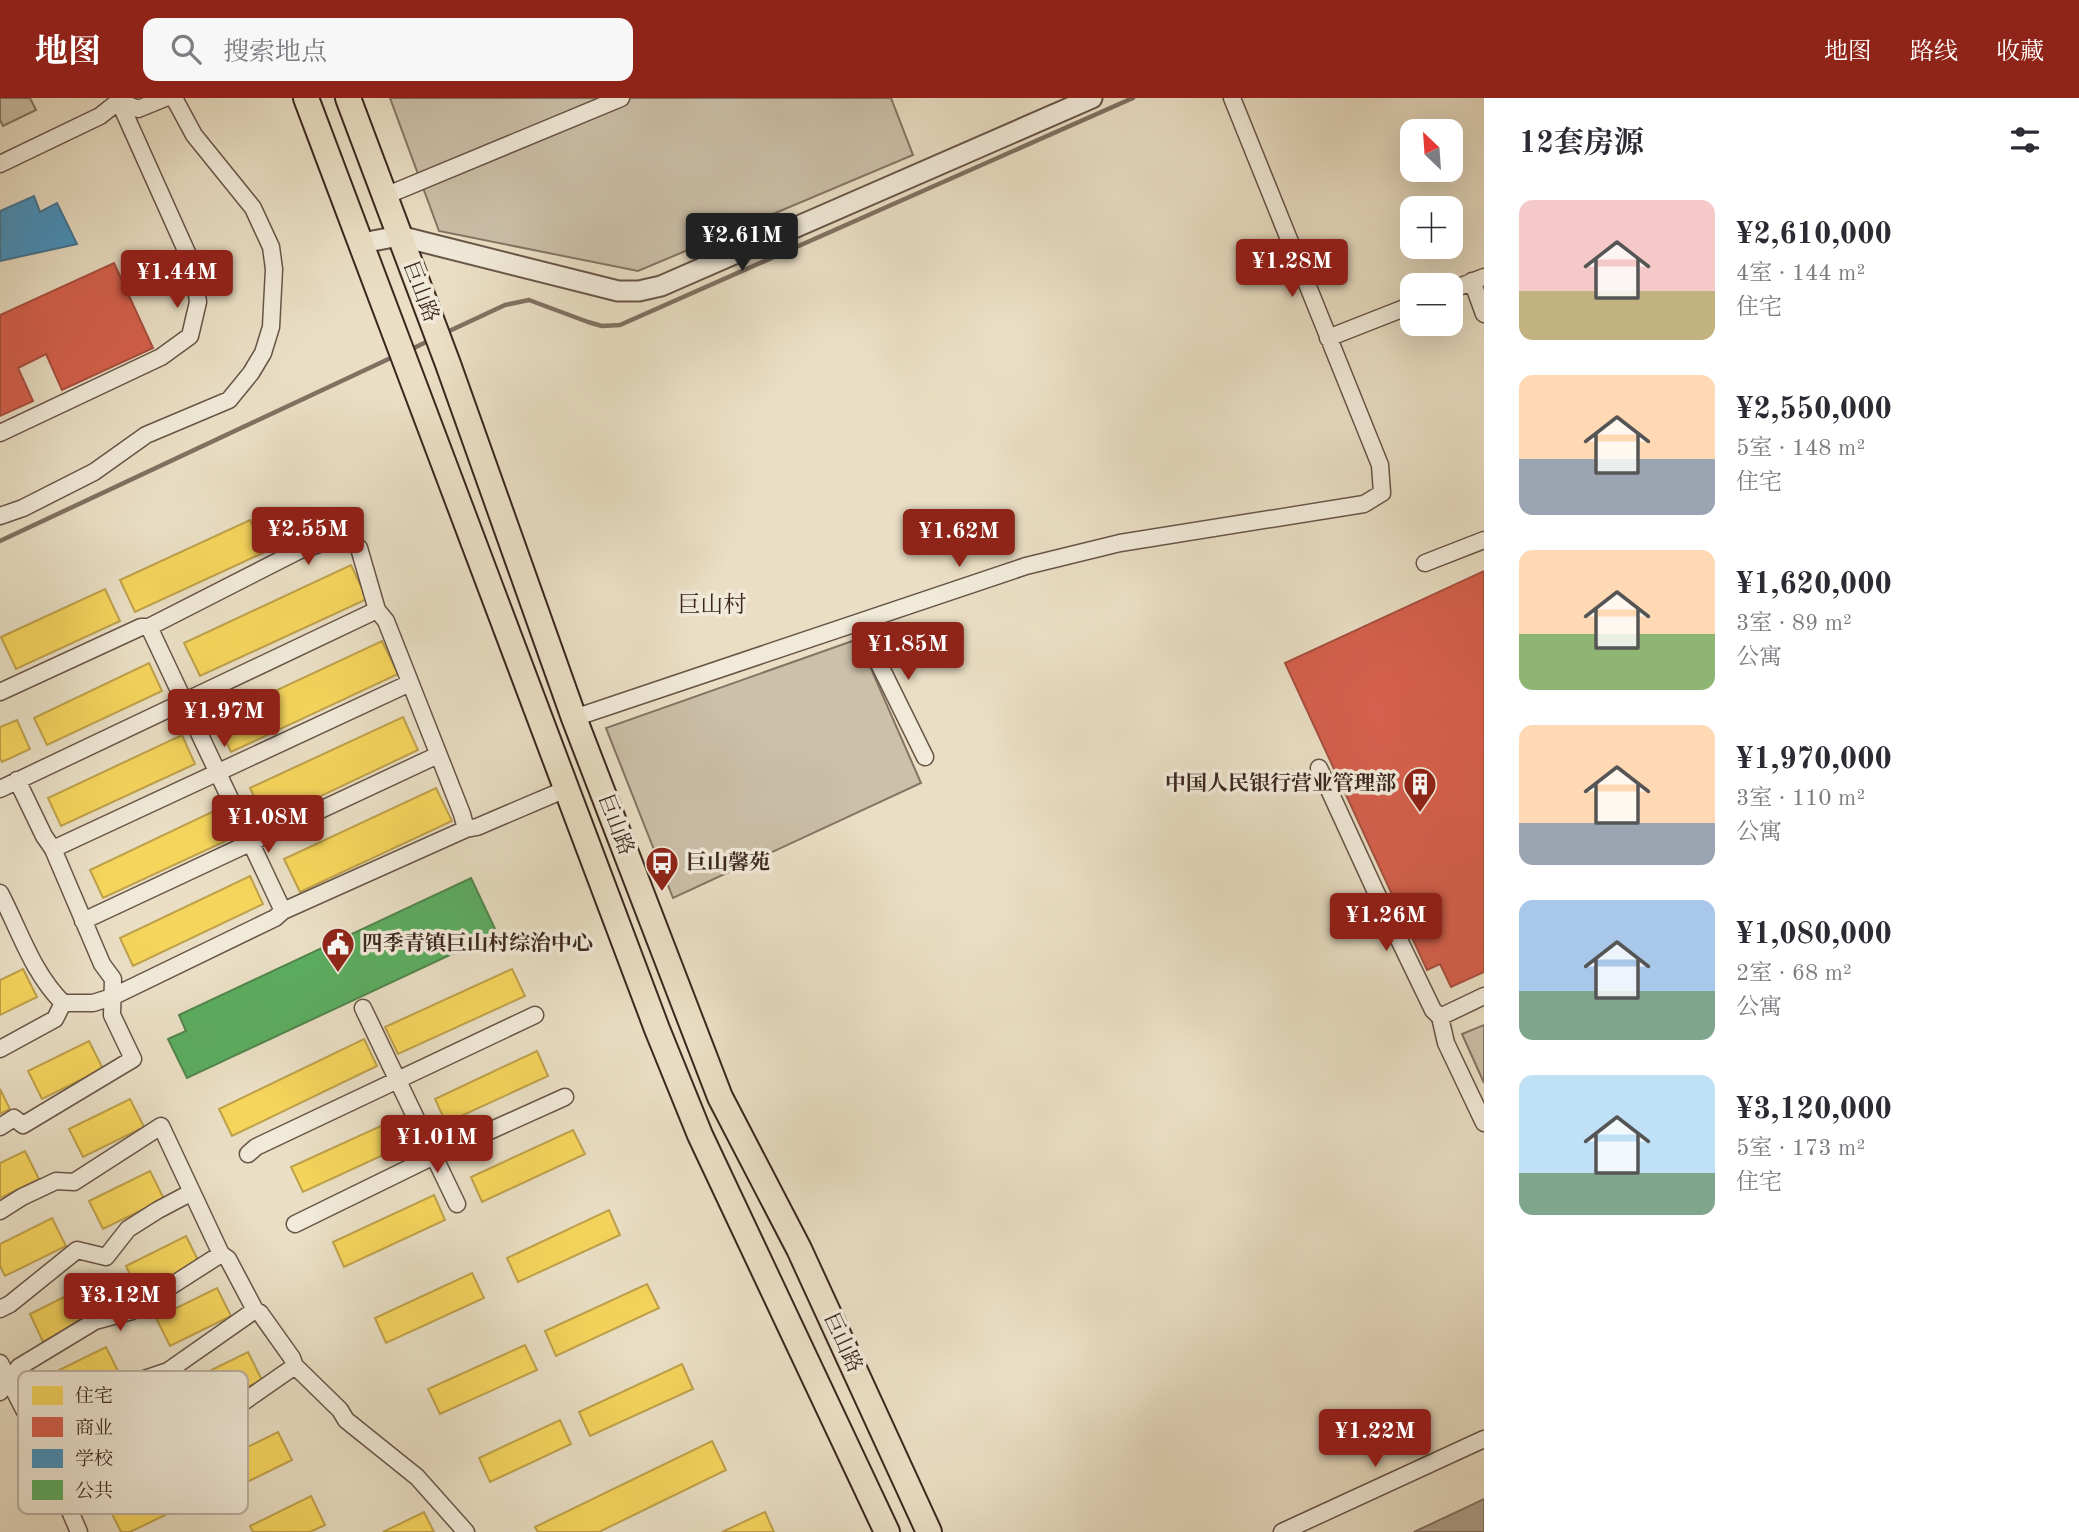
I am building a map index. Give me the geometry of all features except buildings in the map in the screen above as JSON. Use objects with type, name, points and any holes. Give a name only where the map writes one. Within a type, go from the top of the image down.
[{"type":"main road","name":"巨山路","points":[[306,98],[641,987],[700,1135],[887,1532]]},
{"type":"main road","name":"巨山路","points":[[348,98],[448,364],[574,718],[720,1097],[799,1249],[929,1532]]},
{"type":"street","points":[[121,99],[138,109],[164,98]]},
{"type":"street","points":[[0,516],[23,508],[94,472],[146,435],[229,400],[263,353],[271,327],[274,269],[271,247],[253,208],[194,135],[174,98]]},
{"type":"street","points":[[385,196],[621,98]]},
{"type":"street","points":[[362,243],[400,236],[618,291],[639,291],[661,286],[1092,98]]},
{"type":"street","points":[[574,718],[1026,566],[1120,543],[1364,504],[1382,493],[1380,466],[1232,98]]},
{"type":"street","points":[[0,164],[100,116],[121,99]]},
{"type":"street","points":[[0,433],[160,357],[190,336],[198,302],[192,265],[121,99]]},
{"type":"street","points":[[1478,279],[1484,314]]},
{"type":"street","points":[[1328,338],[1400,310]]},
{"type":"street","points":[[0,692],[141,627],[149,627],[298,551],[338,538],[348,539],[359,548],[377,610],[386,621],[466,829]]},
{"type":"street","points":[[1425,563],[1484,540]]},
{"type":"street","points":[[0,789],[377,610]]},
{"type":"street","points":[[859,623],[925,757]]},
{"type":"street","points":[[149,627],[283,911]]},
{"type":"street","points":[[53,849],[410,683]]},
{"type":"street","points":[[83,921],[438,755]]},
{"type":"street","points":[[1319,768],[1433,1010],[1440,1017],[1446,1043],[1484,1123]]},
{"type":"street","points":[[0,1127],[14,1118],[23,1125],[133,1059],[112,1015],[113,979],[102,964],[53,849],[17,780]]},
{"type":"street","points":[[0,893],[20,932],[22,942],[50,990],[63,1003],[93,1003],[112,997],[275,918],[283,911],[466,829],[477,827],[566,789]]},
{"type":"street","points":[[1440,1017],[1484,996]]},
{"type":"street","points":[[0,1048],[55,1018],[63,1003]]},
{"type":"street","points":[[363,1008],[457,1204]]},
{"type":"street","points":[[248,1154],[256,1147],[535,1015]]},
{"type":"street","points":[[295,1224],[434,1156],[565,1097]]},
{"type":"street","points":[[0,1211],[56,1181],[74,1182],[161,1126],[221,1254],[228,1259],[256,1310],[292,1357],[295,1366],[340,1410],[346,1420],[417,1477],[466,1532]]},
{"type":"street","points":[[0,1309],[77,1250],[106,1257],[128,1229],[158,1209],[192,1192]]},
{"type":"street","points":[[4,1387],[19,1367],[95,1321],[132,1311],[221,1254]]},
{"type":"street","points":[[168,1371],[256,1310]]},
{"type":"street","points":[[0,1363],[4,1387],[18,1408]]},
{"type":"street","points":[[248,1399],[295,1366]]},
{"type":"street","points":[[1282,1532],[1484,1439]]},
{"type":"street","points":[[71,1514],[79,1532]]},
{"type":"shaded area","points":[[0,98],[30,98],[36,110],[3,126],[0,120]]},
{"type":"shaded area","points":[[390,98],[891,98],[913,155],[638,271],[439,231]]},
{"type":"shaded area","points":[[858,639],[921,783],[673,898],[606,728]]},
{"type":"shaded area","points":[[1484,1025],[1484,1083],[1462,1034]]},
{"type":"shaded area","points":[[1484,1499],[1484,1532],[1414,1532]]},
{"type":"waterway","points":[[445,333],[505,305],[529,300],[602,326],[620,325],[1133,98]]},
{"type":"waterway","points":[[410,350],[430,340]]},
{"type":"waterway","points":[[0,541],[395,356]]},
{"type":"place","name":"中国人民银行营业管理部","points":[[1420,814]]},
{"type":"place","name":"巨山馨苑","points":[[662,893]]},
{"type":"place","name":"四季青镇巨山村综治中心","points":[[338,974]]},
{"type":"district","name":"巨山村","points":[[712,605]]}]
